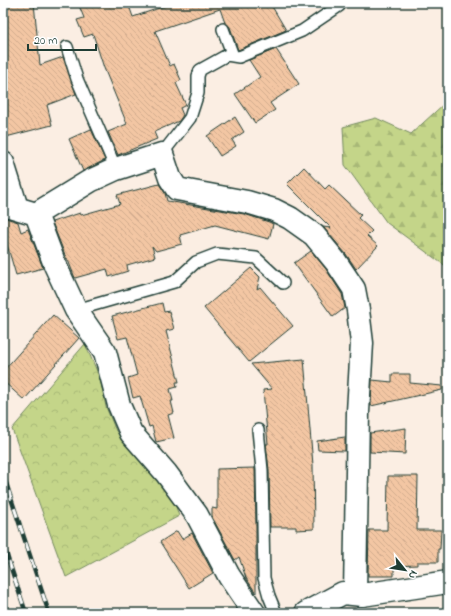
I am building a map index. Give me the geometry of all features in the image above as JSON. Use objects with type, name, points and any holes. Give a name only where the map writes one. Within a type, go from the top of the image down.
[{"type":"street","points":[[18,209],[90,181],[116,169],[162,154],[170,178],[177,189],[247,202],[274,210],[290,218],[314,235],[336,262],[354,289],[362,343],[358,412],[355,594]]},
{"type":"street","points":[[3,163],[18,209],[55,265],[76,310],[105,352],[119,406],[131,433],[166,473],[197,516],[229,576],[254,613]]},
{"type":"street","points":[[306,613],[343,593],[362,595],[448,582]]},
{"type":"lane","points":[[162,154],[190,118],[198,93],[198,76],[200,70],[227,55],[239,57],[302,31],[329,14],[339,6],[339,3]]},
{"type":"lane","points":[[223,29],[233,56]]},
{"type":"lane","points":[[68,47],[77,79],[116,169]]},
{"type":"lane","points":[[76,310],[174,282],[196,262],[217,254],[256,258],[283,283]]},
{"type":"lane","points":[[258,430],[262,470],[264,578],[276,613]]},
{"type":"green space","points":[[448,98],[448,268],[387,223],[345,165],[343,127],[376,118],[411,134],[446,102]]},
{"type":"green space","points":[[85,344],[100,378],[106,407],[116,431],[134,454],[157,475],[173,498],[179,516],[66,577],[12,429]]},
{"type":"building","points":[[3,3],[34,3],[40,65],[63,57],[76,94],[47,105],[52,125],[6,137],[3,124]]},
{"type":"building","points":[[78,3],[128,3],[133,17],[174,3],[270,3],[286,30],[238,50],[230,27],[225,23],[220,9],[155,31],[170,66],[174,64],[181,80],[176,83],[186,105],[180,108],[183,115],[179,121],[154,132],[157,139],[118,155],[108,132],[127,124],[104,68],[93,34],[84,37],[77,20],[84,18]]},
{"type":"building","points":[[276,49],[299,84],[270,103],[275,110],[255,123],[235,94],[260,77],[249,60]]},
{"type":"building","points":[[235,117],[244,132],[232,140],[236,146],[220,156],[207,136]]},
{"type":"building","points":[[91,129],[105,160],[83,171],[69,139]]},
{"type":"building","points":[[304,167],[325,189],[329,185],[361,215],[358,218],[372,231],[367,236],[378,246],[356,269],[346,254],[323,227],[331,228],[287,184]]},
{"type":"building","points":[[159,184],[165,193],[167,201],[244,214],[273,224],[269,239],[215,225],[180,235],[182,244],[156,251],[152,246],[155,257],[127,265],[128,271],[109,277],[107,269],[75,278],[52,222],[80,213],[81,215],[120,204],[117,195]]},
{"type":"building","points":[[3,217],[18,222],[21,232],[28,229],[43,268],[16,275],[3,231]]},
{"type":"building","points":[[311,251],[326,269],[342,294],[345,308],[333,317],[294,263]]},
{"type":"building","points":[[251,268],[260,277],[257,289],[260,287],[293,326],[249,362],[204,308]]},
{"type":"building","points":[[162,303],[164,312],[169,311],[174,329],[166,331],[179,382],[176,382],[177,387],[170,389],[174,413],[168,415],[174,438],[156,442],[152,426],[149,427],[140,396],[133,398],[128,378],[137,375],[127,337],[118,339],[112,316]]},
{"type":"building","points":[[53,315],[79,338],[24,400],[3,381],[3,371]]},
{"type":"building","points":[[304,359],[313,465],[314,529],[296,530],[296,527],[270,527],[269,470],[266,444],[268,444],[263,390],[272,389],[251,364]]},
{"type":"building","points":[[392,374],[410,374],[410,383],[442,386],[442,390],[371,406],[372,380],[392,382]]},
{"type":"building","points":[[406,428],[405,454],[370,452],[370,433]]},
{"type":"building","points":[[345,437],[345,451],[318,450],[317,441]]},
{"type":"building","points":[[255,468],[256,593],[246,578],[239,557],[235,560],[212,517],[212,508],[217,509],[217,469]]},
{"type":"building","points":[[388,476],[418,476],[417,530],[441,530],[440,549],[438,549],[438,562],[417,562],[417,565],[394,566],[394,576],[368,576],[369,530],[387,530]]},
{"type":"building","points":[[177,531],[182,539],[192,533],[213,573],[189,588],[160,542]]},
{"type":"railway","points":[[3,474],[49,613]]},
{"type":"railway","points":[[3,544],[26,613]]}]
